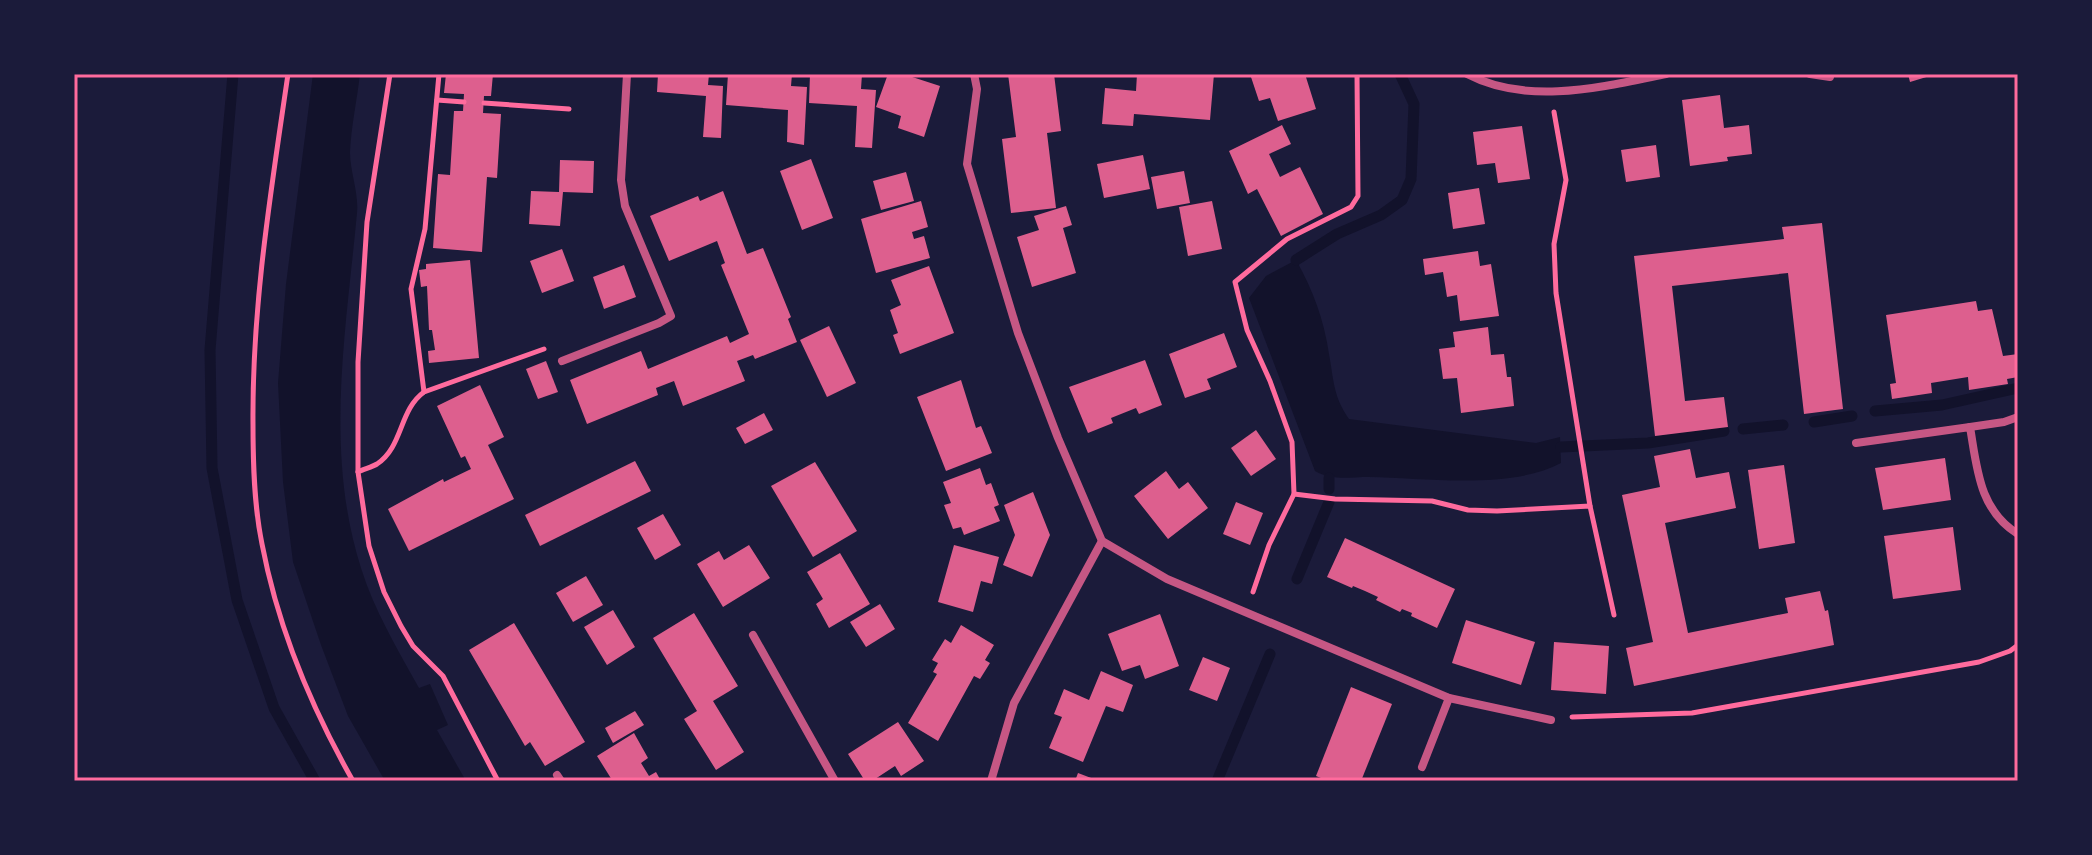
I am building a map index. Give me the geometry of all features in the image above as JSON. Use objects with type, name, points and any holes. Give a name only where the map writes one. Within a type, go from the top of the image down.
[{"type":"street","points":[[562,361],[671,316],[625,206],[621,180],[627,74]]},
{"type":"street","points":[[974,74],[977,89],[967,164],[1018,333],[1102,541],[1167,579],[1449,698],[1551,720]]},
{"type":"street","points":[[1467,74],[1493,84],[1551,93],[1666,74]]},
{"type":"street","points":[[1810,74],[1830,77]]},
{"type":"street","points":[[1856,443],[2004,422],[2018,417]]},
{"type":"street","points":[[1970,427],[1983,493],[2003,525],[2018,534]]},
{"type":"street","points":[[991,781],[1014,703],[1102,541]]},
{"type":"street","points":[[753,635],[835,781]]},
{"type":"street","points":[[1422,767],[1449,698]]},
{"type":"path","points":[[288,74],[262,247],[253,360],[253,472],[262,543],[282,624],[309,697],[353,781]]},
{"type":"path","points":[[390,74],[367,222],[358,362],[358,472],[369,546],[384,592],[413,646],[443,676],[498,781]]},
{"type":"path","points":[[424,392],[411,289],[425,229],[439,74]]},
{"type":"path","points":[[1244,611],[1269,545],[1294,494],[1292,442],[1247,330],[1235,282],[1287,239],[1351,207],[1358,196],[1357,74]]},
{"type":"path","points":[[1551,93],[1566,180],[1554,244],[1556,293],[1590,506],[1614,615]]},
{"type":"path","points":[[437,100],[464,102]]},
{"type":"path","points":[[484,103],[569,109]]},
{"type":"path","points":[[358,472],[379,463],[394,446],[407,410],[424,392],[543,348],[562,361]]},
{"type":"path","points":[[1294,494],[1335,499],[1432,501],[1468,510],[1590,506]]},
{"type":"path","points":[[1551,720],[1707,710],[1979,662],[2018,645]]},
{"type":"shaded area","points":[[313,74],[360,74],[350,152],[357,213],[341,391],[343,480],[350,524],[373,599],[419,688],[430,684],[448,725],[437,730],[466,781],[385,781],[348,716],[293,562],[283,482],[278,383],[286,284]]},
{"type":"shaded area","points":[[1296,260],[1317,306],[1337,395],[1349,419],[1536,443],[1560,437],[1561,463],[1518,477],[1493,480],[1341,478],[1315,471],[1249,298],[1266,276]]},
{"type":"building","points":[[446,74],[493,74],[491,96],[484,96],[483,113],[501,114],[497,178],[487,177],[482,252],[433,248],[438,174],[450,175],[454,111],[463,111],[464,94],[444,93]]},
{"type":"building","points":[[658,74],[709,74],[708,85],[723,86],[721,138],[703,137],[706,96],[657,92]]},
{"type":"building","points":[[728,74],[792,74],[791,86],[807,87],[804,145],[787,142],[788,110],[726,105]]},
{"type":"building","points":[[810,74],[862,74],[861,89],[876,90],[872,148],[855,147],[857,106],[809,103]]},
{"type":"building","points":[[888,74],[903,74],[940,86],[924,137],[898,128],[901,116],[876,107]]},
{"type":"building","points":[[1008,74],[1054,74],[1061,131],[1047,133],[1056,208],[1011,213],[1002,139],[1016,137]]},
{"type":"building","points":[[1137,74],[1214,74],[1210,120],[1134,114],[1133,126],[1102,124],[1105,88],[1136,91]]},
{"type":"building","points":[[1250,74],[1305,74],[1316,109],[1278,121],[1270,98],[1259,101]]},
{"type":"building","points":[[1908,74],[1933,74],[1933,75],[1910,82]]},
{"type":"building","points":[[1720,95],[1724,128],[1749,125],[1752,154],[1690,166],[1682,100]]},
{"type":"building","points":[[1282,125],[1291,144],[1269,154],[1280,177],[1300,167],[1323,214],[1281,236],[1257,189],[1248,194],[1229,151]]},
{"type":"building","points":[[1522,126],[1530,179],[1498,183],[1495,163],[1477,165],[1473,132]]},
{"type":"building","points":[[1656,145],[1660,177],[1626,182],[1621,150]]},
{"type":"building","points":[[1143,155],[1150,189],[1104,198],[1097,164]]},
{"type":"building","points":[[811,159],[833,218],[802,230],[780,171]]},
{"type":"building","points":[[560,160],[594,161],[593,193],[563,192],[560,226],[529,224],[531,191],[559,192]]},
{"type":"building","points":[[1184,171],[1190,203],[1157,209],[1151,177]]},
{"type":"building","points":[[906,172],[914,201],[881,210],[873,181]]},
{"type":"building","points":[[1479,188],[1485,224],[1453,229],[1448,193]]},
{"type":"building","points":[[723,191],[747,254],[763,248],[791,317],[788,319],[797,342],[755,359],[753,355],[737,361],[745,381],[683,406],[674,381],[656,388],[658,395],[587,424],[570,380],[641,351],[648,369],[727,336],[730,343],[749,334],[721,265],[725,263],[717,241],[669,261],[650,216],[698,196],[700,201]]},
{"type":"building","points":[[921,201],[928,227],[912,232],[914,239],[924,236],[930,258],[876,273],[861,219]]},
{"type":"building","points":[[1212,201],[1222,249],[1188,256],[1179,207]]},
{"type":"building","points":[[1066,206],[1072,225],[1063,228],[1076,273],[1032,287],[1017,237],[1039,230],[1034,216]]},
{"type":"building","points":[[1822,223],[1843,409],[1804,414],[1788,273],[1672,286],[1685,401],[1724,397],[1728,427],[1655,436],[1634,256],[1784,239],[1782,227]]},
{"type":"building","points":[[562,249],[574,281],[542,293],[530,261]]},
{"type":"building","points":[[1478,251],[1480,266],[1491,264],[1499,316],[1460,321],[1457,295],[1447,297],[1443,272],[1425,275],[1423,259]]},
{"type":"building","points":[[470,260],[479,358],[429,363],[428,351],[435,350],[432,330],[429,330],[427,286],[421,287],[419,270],[426,269],[426,264]]},
{"type":"building","points":[[624,265],[636,297],[604,309],[593,277]]},
{"type":"building","points":[[929,266],[954,333],[900,354],[893,335],[898,333],[890,310],[901,305],[891,280]]},
{"type":"building","points":[[1976,301],[1978,311],[1992,309],[2003,356],[2018,354],[2018,377],[2007,379],[2008,384],[1969,390],[1968,377],[1931,383],[1932,393],[1892,399],[1890,384],[1896,383],[1886,315]]},
{"type":"building","points":[[829,326],[856,383],[827,397],[800,340]]},
{"type":"building","points":[[1488,327],[1491,355],[1504,354],[1507,377],[1511,377],[1514,406],[1461,413],[1457,378],[1443,379],[1439,349],[1455,347],[1453,332]]},
{"type":"building","points":[[1224,333],[1237,367],[1207,379],[1211,389],[1185,398],[1169,354]]},
{"type":"building","points":[[1145,360],[1162,405],[1139,414],[1136,408],[1111,418],[1113,423],[1088,433],[1069,387]]},
{"type":"building","points":[[546,361],[558,392],[538,399],[526,369]]},
{"type":"building","points":[[961,380],[976,428],[981,426],[992,453],[946,471],[917,397]]},
{"type":"building","points":[[480,385],[504,437],[488,445],[514,499],[409,551],[388,509],[443,479],[444,482],[471,469],[465,456],[461,458],[437,406]]},
{"type":"building","points":[[764,413],[773,430],[745,444],[736,428]]},
{"type":"building","points":[[1256,430],[1276,459],[1251,476],[1231,448]]},
{"type":"building","points":[[1690,449],[1696,478],[1729,472],[1736,508],[1665,523],[1688,633],[1788,613],[1785,598],[1820,591],[1825,611],[1828,610],[1834,645],[1634,686],[1626,648],[1653,642],[1622,495],[1660,487],[1654,456]]},
{"type":"building","points":[[1945,458],[1951,500],[1883,510],[1875,468]]},
{"type":"building","points":[[635,461],[651,491],[540,546],[525,515]]},
{"type":"building","points":[[815,462],[857,531],[813,557],[771,486]]},
{"type":"building","points":[[1784,465],[1795,543],[1759,549],[1748,470]]},
{"type":"building","points":[[980,468],[986,485],[991,483],[999,505],[994,507],[1000,521],[964,535],[961,527],[953,529],[944,505],[951,503],[943,482]]},
{"type":"building","points":[[1166,471],[1179,489],[1188,482],[1208,508],[1168,539],[1134,496]]},
{"type":"building","points":[[1033,492],[1050,535],[1032,577],[1003,565],[1015,535],[1004,505]]},
{"type":"building","points":[[1236,502],[1263,513],[1250,545],[1223,534]]},
{"type":"building","points":[[663,514],[681,545],[655,560],[637,528]]},
{"type":"building","points":[[1953,527],[1961,590],[1893,599],[1884,536]]},
{"type":"building","points":[[1345,538],[1455,589],[1437,628],[1411,616],[1412,613],[1402,609],[1400,612],[1376,600],[1378,597],[1327,577]]},
{"type":"building","points":[[749,545],[770,578],[723,607],[697,564],[719,551],[724,560]]},
{"type":"building","points":[[954,545],[999,557],[992,584],[981,581],[973,612],[938,602]]},
{"type":"building","points":[[840,553],[870,604],[829,628],[816,604],[823,599],[807,572]]},
{"type":"building","points":[[586,576],[603,605],[573,622],[556,593]]},
{"type":"building","points":[[880,604],[895,629],[866,647],[850,622]]},
{"type":"building","points":[[613,610],[635,647],[607,665],[584,627]]},
{"type":"building","points":[[694,613],[738,686],[713,701],[744,752],[716,770],[684,719],[697,711],[653,638]]},
{"type":"building","points":[[1160,614],[1179,666],[1145,679],[1140,665],[1122,671],[1108,634]]},
{"type":"building","points":[[1466,620],[1535,642],[1521,685],[1452,663]]},
{"type":"building","points":[[514,623],[585,742],[545,766],[530,742],[525,746],[469,650]]},
{"type":"building","points":[[961,625],[994,645],[985,660],[990,663],[980,679],[974,676],[938,741],[908,723],[937,674],[933,672],[938,663],[932,660],[945,639],[951,643]]},
{"type":"building","points":[[1554,642],[1609,646],[1606,694],[1551,690]]},
{"type":"building","points":[[1203,657],[1230,668],[1217,701],[1189,690]]},
{"type":"building","points":[[1101,671],[1133,685],[1123,712],[1106,706],[1083,762],[1049,748],[1062,717],[1054,714],[1064,689],[1089,700]]},
{"type":"building","points":[[1351,687],[1392,704],[1361,781],[1328,781],[1316,776]]},
{"type":"building","points":[[635,711],[644,725],[613,743],[605,728]]},
{"type":"building","points":[[898,722],[924,761],[901,776],[895,766],[872,781],[865,781],[848,754]]},
{"type":"building","points":[[634,733],[648,758],[641,763],[649,776],[656,772],[661,781],[612,780],[597,756]]},
{"type":"building","points":[[1078,773],[1099,781],[1075,781]]},
{"type":"waterway","points":[[233,74],[210,350],[212,468],[237,600],[274,708],[315,781]]},
{"type":"waterway","points":[[1296,260],[1337,234],[1381,215],[1402,200],[1411,179],[1414,104],[1400,74]]},
{"type":"waterway","points":[[1875,411],[1942,405],[2018,388]]},
{"type":"waterway","points":[[1814,422],[1852,416]]},
{"type":"waterway","points":[[1743,429],[1783,425]]},
{"type":"waterway","points":[[1561,447],[1648,443],[1724,431]]},
{"type":"waterway","points":[[1329,478],[1329,489]]},
{"type":"waterway","points":[[1297,579],[1329,502]]},
{"type":"waterway","points":[[1217,781],[1270,654]]}]
